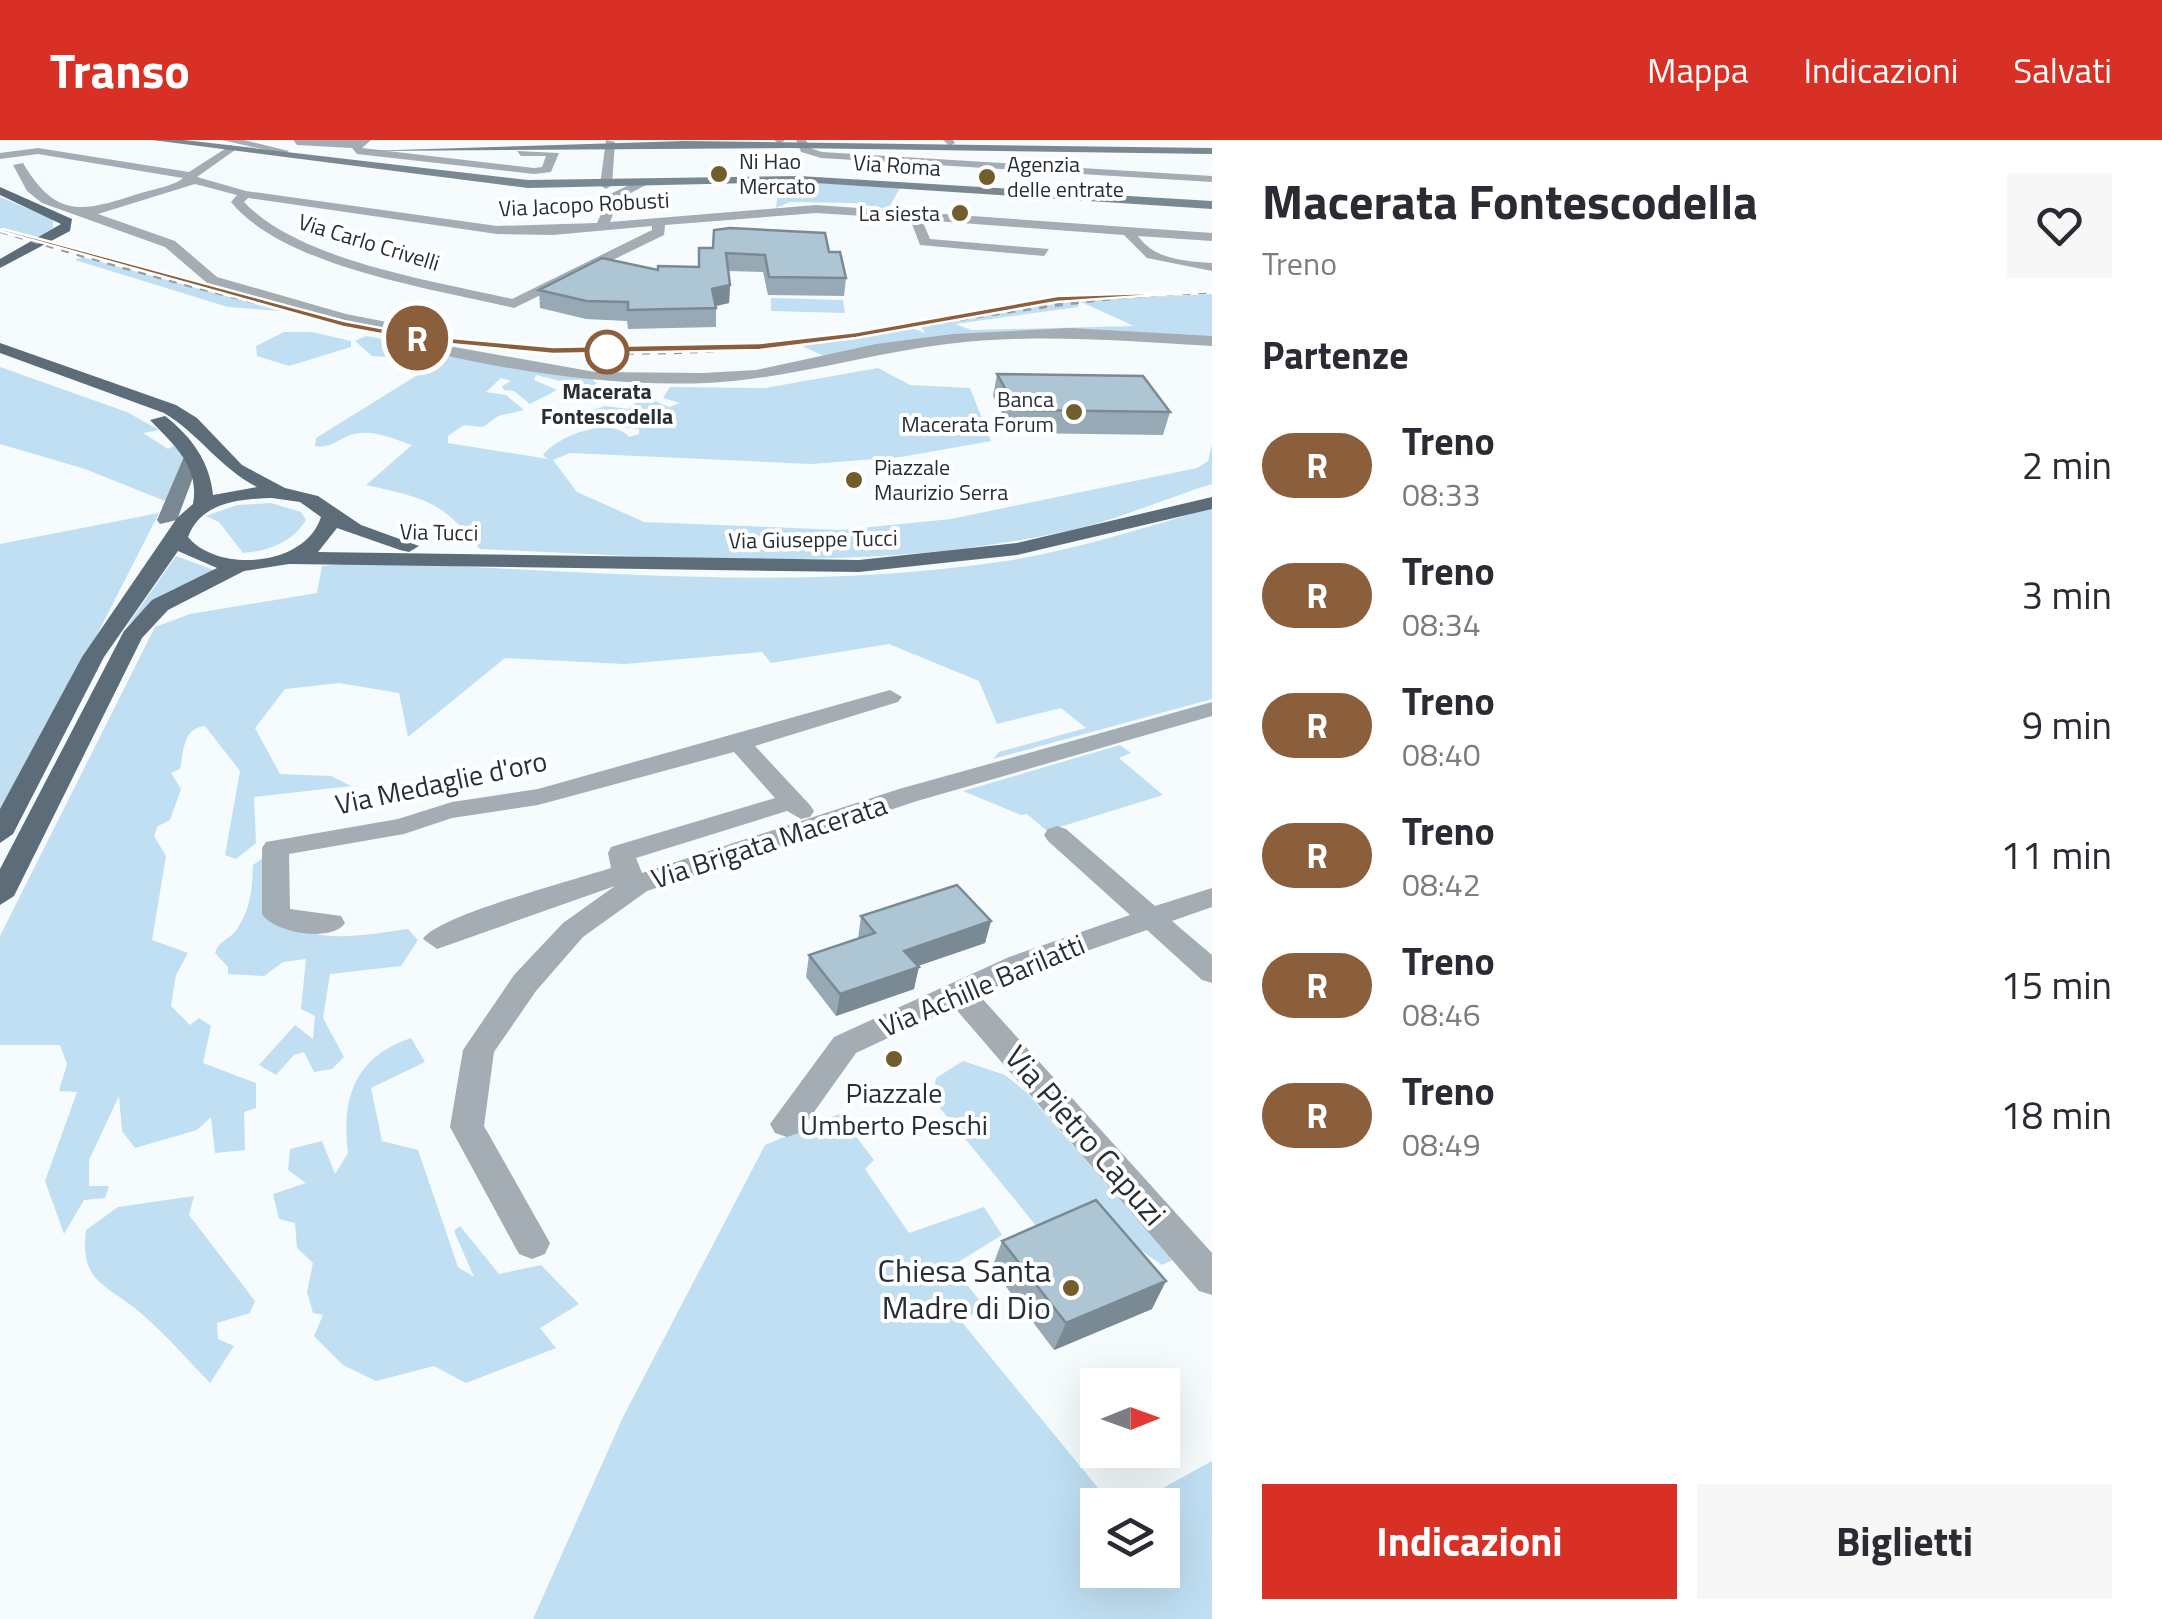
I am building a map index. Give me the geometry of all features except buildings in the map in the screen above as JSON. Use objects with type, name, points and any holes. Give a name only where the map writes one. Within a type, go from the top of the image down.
[{"type":"main road","points":[[157,140],[229,144]]},
{"type":"main road","points":[[520,151],[595,141],[779,140],[1051,143],[1212,155]]},
{"type":"main road","points":[[283,152],[298,146],[352,150],[453,148]]},
{"type":"main road","points":[[298,146],[324,157],[352,150],[484,181],[581,185]]},
{"type":"main road","name":"Via Roma","points":[[642,183],[799,178],[1212,205]]},
{"type":"main road","points":[[0,193],[60,223],[53,234],[0,262]]},
{"type":"main road","name":"Via Tucci","points":[[0,348],[170,409],[191,422],[236,469],[283,493],[318,503],[331,516],[393,543],[490,558]]},
{"type":"main road","points":[[0,360],[156,418],[185,442],[205,498],[183,517],[93,657],[0,834]]},
{"type":"main road","points":[[192,456],[183,517],[194,556],[239,565],[288,558],[322,540],[332,527],[331,516]]},
{"type":"main road","name":"Via Giuseppe Tucci","points":[[1135,522],[1176,500],[1212,490]]},
{"type":"main road","points":[[183,517],[239,496],[283,493]]},
{"type":"main road","name":"Via Giuseppe Tucci","points":[[490,558],[698,566],[859,566],[1017,549],[1212,503]]},
{"type":"main road","name":"Via Tucci","points":[[288,558],[490,558]]},
{"type":"main road","points":[[0,896],[132,636],[160,605],[239,565]]},
{"type":"street","points":[[801,141],[809,152],[835,156],[1212,180]]},
{"type":"street","points":[[603,225],[610,191],[610,142]]},
{"type":"street","points":[[87,214],[190,178],[229,144],[283,152]]},
{"type":"street","points":[[352,150],[514,170],[547,170],[553,153],[476,155],[453,148]]},
{"type":"street","name":"Via Jacopo Robusti","points":[[3,156],[38,150],[190,178],[246,194],[488,230],[553,231],[797,209],[1212,237]]},
{"type":"street","points":[[514,170],[520,151]]},
{"type":"street","points":[[19,165],[31,188],[46,200],[170,244],[212,280],[344,318],[412,331],[402,340],[412,344],[595,377],[756,375],[876,348],[953,340],[1070,334],[1212,341]]},
{"type":"street","points":[[581,185],[610,191],[642,183]]},
{"type":"street","name":"Via Carlo Crivelli","points":[[246,194],[237,202],[247,218],[302,246],[514,304],[659,232],[657,223]]},
{"type":"street","points":[[914,215],[925,242],[1044,252]]},
{"type":"street","points":[[1128,231],[1143,251],[1182,264],[1212,266]]},
{"type":"street","name":"Via Medaglie d'oro","points":[[331,923],[288,920],[276,914],[275,848],[404,826],[423,815],[534,798],[890,696]]},
{"type":"street","name":"Via Brigata Macerata","points":[[532,1243],[467,1127],[479,1050],[525,983],[573,930],[632,879],[1212,708]]},
{"type":"street","points":[[738,742],[814,825]]},
{"type":"street","points":[[436,939],[469,924],[632,879],[620,852],[791,801]]},
{"type":"street","points":[[1057,835],[1212,972]]},
{"type":"street","name":"Via Achille Barilatti","points":[[787,1124],[845,1045],[1019,964],[1212,897]]},
{"type":"street","name":"Via Pietro Capuzi","points":[[959,992],[1212,1279]]},
{"type":"shaded area","points":[[779,181],[900,188],[888,209],[855,203],[790,202],[776,208]]},
{"type":"shaded area","points":[[0,197],[53,219],[53,228],[37,239],[0,228]]},
{"type":"shaded area","points":[[82,257],[281,311],[228,307],[75,260]]},
{"type":"shaded area","points":[[1212,294],[1212,338],[951,338],[824,356],[802,346],[912,328],[925,333],[921,326],[1079,300]],"holes":[[[1079,301],[1134,326],[972,330],[955,324],[1078,307]]]},
{"type":"shaded area","points":[[771,298],[843,300],[845,313],[771,311]]},
{"type":"shaded area","points":[[284,332],[312,332],[351,341],[351,347],[289,366],[257,356],[256,346]]},
{"type":"shaded area","points":[[366,336],[590,377],[598,385],[585,387],[536,375],[534,380],[557,390],[530,404],[514,391],[504,390],[502,386],[511,381],[501,378],[486,392],[506,395],[524,410],[498,416],[483,427],[464,425],[448,436],[448,443],[548,459],[543,455],[551,447],[586,430],[611,428],[629,437],[639,434],[639,429],[604,425],[605,421],[589,411],[605,406],[628,409],[637,402],[624,390],[652,392],[655,401],[669,407],[680,403],[663,398],[670,387],[765,388],[878,368],[910,385],[970,388],[991,441],[901,457],[811,464],[570,453],[553,460],[577,492],[644,522],[841,530],[951,519],[1197,468],[1208,461],[1212,444],[1212,484],[1067,531],[921,553],[775,559],[480,549],[454,521],[431,504],[366,485],[412,445],[383,435],[361,433],[315,446],[316,438],[432,366],[411,358],[372,356],[355,341]]},
{"type":"shaded area","points":[[0,367],[127,412],[159,430],[143,433],[168,449],[176,444],[184,459],[179,480],[165,501],[85,469],[0,444]]},
{"type":"shaded area","points":[[271,503],[301,512],[306,520],[287,540],[261,550],[243,553],[219,522],[206,516],[237,505]]},
{"type":"shaded area","points":[[1212,508],[1212,699],[993,759],[999,752],[1086,728],[1061,708],[997,724],[979,681],[889,644],[771,663],[762,652],[625,664],[505,658],[408,737],[399,693],[339,683],[285,689],[255,728],[280,774],[331,776],[351,786],[254,797],[256,843],[236,859],[225,855],[240,771],[205,726],[192,731],[180,769],[171,773],[181,789],[170,820],[158,826],[154,836],[166,856],[152,940],[188,953],[176,975],[171,1006],[190,1025],[199,1018],[211,1026],[203,1063],[256,1083],[256,1108],[244,1112],[245,1150],[215,1153],[211,1117],[197,1130],[135,1148],[122,1131],[119,1096],[89,1160],[89,1186],[109,1186],[105,1198],[84,1200],[64,1234],[45,1181],[77,1092],[59,1091],[67,1064],[60,1045],[0,1045],[0,936],[155,627],[190,614],[317,593],[322,566],[367,562],[762,578],[920,571],[1052,552]]},
{"type":"shaded area","points":[[159,513],[0,825],[0,544]]},
{"type":"shaded area","points":[[176,556],[214,570],[162,595],[127,626]]},
{"type":"shaded area","points":[[1120,745],[1131,753],[1119,758],[1163,795],[1047,831],[1027,814],[963,791]]},
{"type":"shaded area","points":[[263,858],[263,910],[281,921],[332,936],[408,929],[418,940],[401,966],[330,974],[323,1018],[344,1057],[332,1069],[314,1072],[304,1052],[294,1055],[276,1075],[259,1065],[295,1025],[313,1039],[315,1016],[301,1009],[306,959],[283,962],[264,976],[228,974],[228,967],[215,953],[242,921],[250,898],[253,865]]},
{"type":"shaded area","points":[[411,1038],[425,1062],[371,1088],[382,1141],[418,1150],[458,1267],[474,1277],[454,1231],[460,1226],[499,1274],[541,1265],[579,1304],[540,1328],[556,1348],[466,1383],[434,1366],[376,1381],[343,1365],[314,1336],[323,1315],[313,1313],[307,1292],[313,1263],[297,1248],[295,1223],[279,1219],[273,1194],[306,1183],[288,1170],[290,1149],[322,1141],[335,1174],[348,1153],[347,1114],[356,1082],[377,1056]]},
{"type":"shaded area","points":[[963,1061],[1005,1075],[1026,1092],[1173,1260],[1162,1265],[1090,1214],[1042,1233],[940,1108],[934,1091],[936,1078]]},
{"type":"shaded area","points":[[839,1114],[874,1160],[865,1169],[909,1233],[984,1207],[1002,1235],[952,1266],[985,1307],[961,1321],[1098,1488],[1080,1488],[1080,1588],[1180,1588],[1180,1488],[1163,1488],[1212,1461],[1212,1619],[533,1619],[623,1417],[765,1145]]},
{"type":"shaded area","points":[[194,1196],[189,1215],[255,1301],[250,1313],[217,1323],[218,1339],[234,1346],[210,1383],[152,1323],[100,1282],[87,1262],[85,1248],[86,1230],[118,1207]]},
{"type":"railway","points":[[0,231],[271,306],[452,340],[544,349],[637,353],[733,349],[1091,300],[1212,292]]},
{"type":"train","name":"R","points":[[0,231],[343,324],[418,338],[553,350],[635,352],[760,347],[833,339],[1057,299],[1212,291]]},
{"type":"place","name":"Ni Hao Mercato","points":[[719,174]]},
{"type":"place","name":"Agenzia delle entrate","points":[[987,177]]},
{"type":"place","name":"La siesta","points":[[960,213]]},
{"type":"place","name":"Macerata Fontescodella","points":[[607,352]]},
{"type":"place","name":"Banca Macerata Forum","points":[[1074,412]]},
{"type":"place","name":"Piazzale Maurizio Serra","points":[[854,480]]},
{"type":"place","name":"Piazzale Umberto Peschi","points":[[894,1059]]},
{"type":"place","name":"Chiesa Santa Madre di Dio","points":[[1071,1288]]}]
